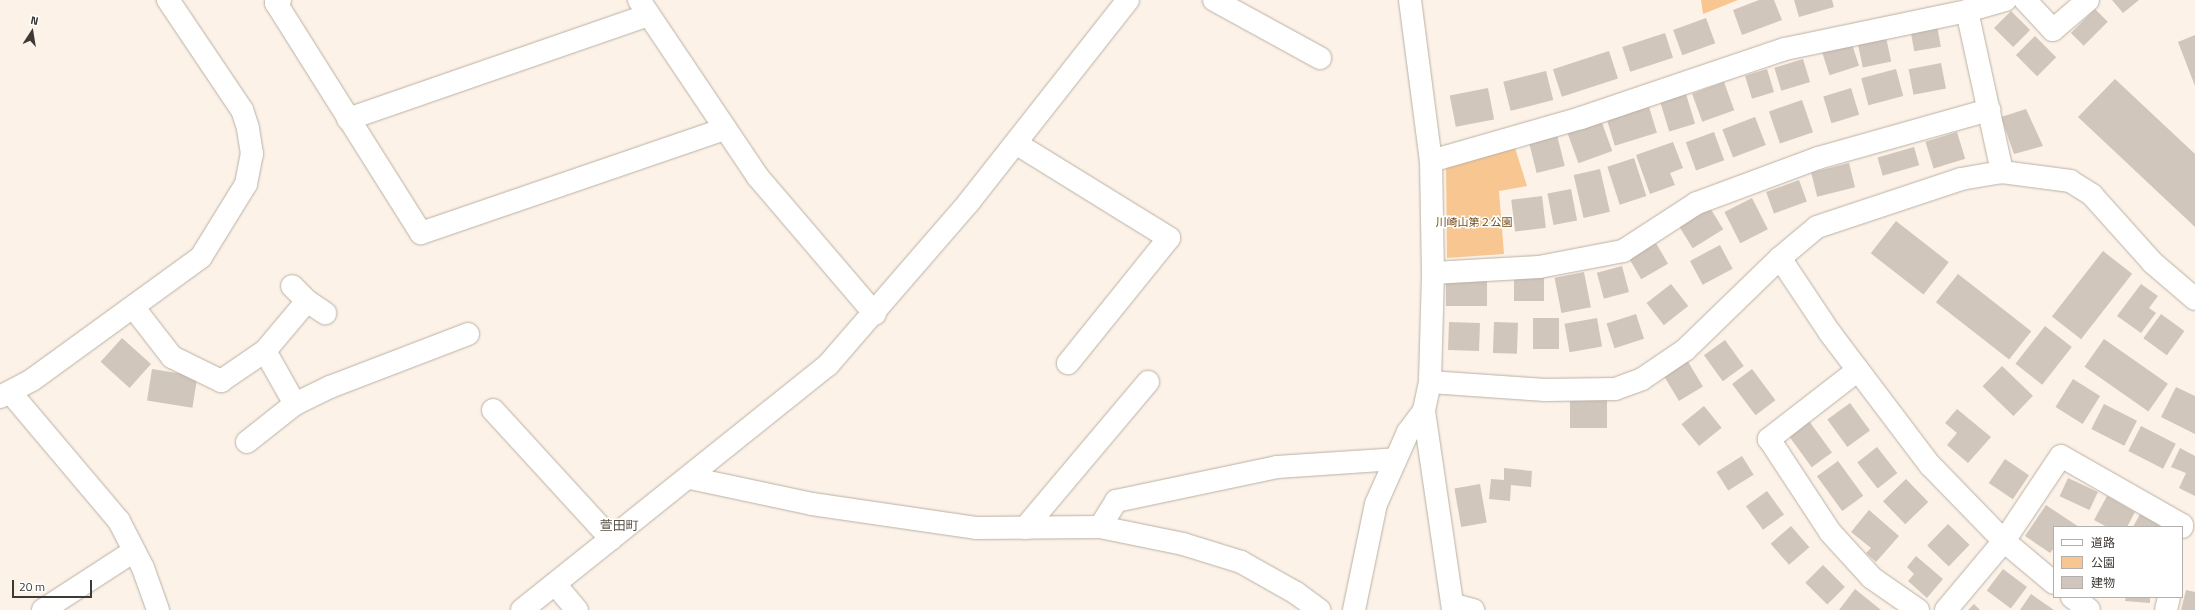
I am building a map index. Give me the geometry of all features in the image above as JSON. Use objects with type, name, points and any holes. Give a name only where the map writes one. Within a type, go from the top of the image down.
[{"type":"street","points":[[158,610],[134,551],[119,521],[5,394],[32,380],[134,308],[201,257],[246,184],[252,154],[248,128],[242,110],[168,0]]},
{"type":"street","points":[[280,0],[276,3],[421,233],[725,129]]},
{"type":"street","points":[[522,610],[690,478],[828,365],[875,314],[1017,144],[1128,0]]},
{"type":"street","points":[[1214,0],[1320,58]]},
{"type":"street","points":[[1410,0],[1431,162],[1433,273],[1430,382],[1424,411],[1460,608]]},
{"type":"street","points":[[1431,162],[1581,118],[1785,49],[1967,12],[2006,0]]},
{"type":"street","points":[[2025,0],[2053,30],[2088,0]]},
{"type":"street","points":[[348,119],[644,7],[758,177],[875,314]]},
{"type":"street","points":[[1967,12],[2002,172]]},
{"type":"street","points":[[1433,273],[1539,266],[1623,251],[1697,203],[1818,158],[1989,110]]},
{"type":"street","points":[[1017,144],[1169,238],[1068,363]]},
{"type":"street","points":[[1430,382],[1545,390],[1615,389],[1642,379],[1685,350],[1780,258],[1817,227],[1961,179],[2002,172],[2070,182],[2092,195],[2153,263],[2195,299]]},
{"type":"street","points":[[1780,258],[1858,370],[1930,465],[2004,541],[2053,582]]},
{"type":"street","points":[[292,286],[307,301],[325,313]]},
{"type":"street","points":[[134,308],[172,358],[221,381],[266,351],[307,301]]},
{"type":"street","points":[[247,442],[295,404],[330,387],[468,334]]},
{"type":"street","points":[[266,351],[295,404]]},
{"type":"street","points":[[1858,370],[1769,439],[1830,532],[1872,578],[1918,610]]},
{"type":"street","points":[[1025,528],[1148,382]]},
{"type":"street","points":[[493,410],[611,539]]},
{"type":"street","points":[[1354,610],[1376,504],[1408,432],[1424,411]]},
{"type":"street","points":[[1946,610],[2004,541],[2061,456],[2182,526]]},
{"type":"street","points":[[1100,527],[1116,501],[1276,467],[1396,459]]},
{"type":"street","points":[[690,478],[820,505],[977,528],[1100,527],[1183,544],[1241,562],[1296,593],[1319,610]]},
{"type":"street","points":[[42,610],[134,551]]},
{"type":"street","points":[[555,584],[576,610]]},
{"type":"street","points":[[2073,598],[2089,610]]},
{"type":"street","points":[[2166,610],[2169,598]]},
{"type":"green space","points":[[1701,0],[1738,0],[1703,14]]},
{"type":"green space","name":"川崎山第２公園","points":[[1515,148],[1527,186],[1499,191],[1504,254],[1447,258],[1446,166]]},
{"type":"building","points":[[1759,0],[1774,0],[1782,20],[1742,35],[1733,10]]},
{"type":"building","points":[[1794,0],[1832,0],[1834,7],[1799,17]]},
{"type":"building","points":[[2112,0],[2139,0],[2123,13]]},
{"type":"building","points":[[2095,9],[2108,22],[2084,46],[2071,33]]},
{"type":"building","points":[[2011,11],[2030,30],[2013,47],[1994,28]]},
{"type":"building","points":[[1706,18],[1715,43],[1682,55],[1673,30]]},
{"type":"building","points":[[1937,25],[1941,47],[1914,51],[1910,30]]},
{"type":"building","points":[[1665,33],[1673,58],[1630,72],[1622,47]]},
{"type":"building","points":[[2195,35],[2195,86],[2178,42]]},
{"type":"building","points":[[2035,36],[2056,57],[2037,76],[2016,55]]},
{"type":"building","points":[[1886,37],[1891,61],[1863,67],[1858,43]]},
{"type":"building","points":[[1851,41],[1859,66],[1830,75],[1822,51]]},
{"type":"building","points":[[1609,51],[1618,79],[1562,97],[1553,69]]},
{"type":"building","points":[[1803,59],[1810,82],[1781,91],[1774,68]]},
{"type":"building","points":[[1941,63],[1946,89],[1914,95],[1909,69]]},
{"type":"building","points":[[1767,69],[1774,92],[1752,99],[1745,76]]},
{"type":"building","points":[[1896,69],[1903,96],[1868,105],[1861,78]]},
{"type":"building","points":[[1546,71],[1553,100],[1511,111],[1503,82]]},
{"type":"building","points":[[2115,79],[2195,154],[2195,227],[2078,117]]},
{"type":"building","points":[[1724,82],[1734,110],[1702,122],[1692,94]]},
{"type":"building","points":[[1488,88],[1494,119],[1456,127],[1450,95]]},
{"type":"building","points":[[1851,88],[1859,115],[1831,123],[1823,96]]},
{"type":"building","points":[[1686,94],[1695,124],[1669,132],[1660,102]]},
{"type":"building","points":[[1802,100],[1813,132],[1780,144],[1769,111]]},
{"type":"building","points":[[1649,107],[1657,133],[1615,146],[1607,120]]},
{"type":"building","points":[[2026,109],[2043,146],[2014,154],[2001,117]]},
{"type":"building","points":[[1755,117],[1766,145],[1733,158],[1722,130]]},
{"type":"building","points":[[1601,120],[1612,151],[1578,163],[1567,132]]},
{"type":"building","points":[[1714,132],[1724,160],[1696,170],[1686,142]]},
{"type":"building","points":[[1957,132],[1965,159],[1934,168],[1925,142]]},
{"type":"building","points":[[1557,135],[1565,166],[1537,173],[1529,142]]},
{"type":"building","points":[[1673,142],[1683,168],[1670,173],[1675,185],[1650,194],[1636,155]]},
{"type":"building","points":[[1914,147],[1919,165],[1883,176],[1877,157]]},
{"type":"building","points":[[1634,158],[1646,196],[1620,205],[1607,167]]},
{"type":"building","points":[[1849,163],[1855,187],[1817,197],[1811,172]]},
{"type":"building","points":[[1600,169],[1610,212],[1584,218],[1574,175]]},
{"type":"building","points":[[1799,180],[1807,202],[1774,214],[1766,192]]},
{"type":"building","points":[[1571,189],[1577,220],[1554,225],[1547,194]]},
{"type":"building","points":[[1542,196],[1546,228],[1515,232],[1511,200]]},
{"type":"building","points":[[1752,198],[1768,229],[1740,243],[1724,212]]},
{"type":"building","points":[[1710,208],[1723,229],[1693,248],[1679,227]]},
{"type":"building","points":[[1896,221],[1949,262],[1924,295],[1871,253]]},
{"type":"building","points":[[1656,243],[1668,264],[1641,279],[1629,258]]},
{"type":"building","points":[[1720,245],[1733,269],[1703,285],[1690,261]]},
{"type":"building","points":[[2103,251],[2132,274],[2081,339],[2052,316]]},
{"type":"building","points":[[1622,266],[1629,292],[1604,299],[1597,273]]},
{"type":"building","points":[[1584,272],[1591,307],[1561,313],[1555,278]]},
{"type":"building","points":[[1958,274],[2031,331],[2009,360],[1936,302]]},
{"type":"building","points":[[1514,278],[1544,278],[1544,301],[1514,301]]},
{"type":"building","points":[[1446,281],[1487,281],[1487,306],[1446,306]]},
{"type":"building","points":[[1671,284],[1688,306],[1664,325],[1647,303]]},
{"type":"building","points":[[2141,284],[2158,296],[2149,308],[2156,313],[2141,333],[2117,316]]},
{"type":"building","points":[[1636,314],[1644,339],[1615,348],[1607,324]]},
{"type":"building","points":[[2161,314],[2184,331],[2167,355],[2143,338]]},
{"type":"building","points":[[1533,318],[1559,318],[1559,349],[1533,349]]},
{"type":"building","points":[[1597,318],[1602,347],[1570,352],[1565,324]]},
{"type":"building","points":[[1449,322],[1480,323],[1479,351],[1448,350]]},
{"type":"building","points":[[1494,322],[1518,323],[1517,354],[1493,353]]},
{"type":"building","points":[[2045,326],[2072,347],[2042,385],[2015,364]]},
{"type":"building","points":[[122,338],[151,364],[130,388],[101,362]]},
{"type":"building","points":[[2104,339],[2168,384],[2148,412],[2084,367]]},
{"type":"building","points":[[1725,340],[1744,366],[1723,381],[1704,355]]},
{"type":"building","points":[[1687,360],[1703,387],[1679,401],[1663,374]]},
{"type":"building","points":[[2002,366],[2033,396],[2013,416],[1983,386]]},
{"type":"building","points":[[152,369],[197,376],[192,408],[147,401]]},
{"type":"building","points":[[1752,369],[1775,400],[1756,415],[1732,384]]},
{"type":"building","points":[[2073,379],[2100,396],[2083,424],[2056,407]]},
{"type":"building","points":[[2176,387],[2195,396],[2195,434],[2161,417]]},
{"type":"building","points":[[1570,399],[1607,399],[1607,428],[1570,428]]},
{"type":"building","points":[[1850,403],[1870,431],[1847,447],[1827,419]]},
{"type":"building","points":[[2104,404],[2137,421],[2124,446],[2091,429]]},
{"type":"building","points":[[1704,406],[1722,428],[1699,446],[1681,424]]},
{"type":"building","points":[[1957,409],[1991,437],[1968,463],[1947,445],[1957,433],[1945,423]]},
{"type":"building","points":[[1809,421],[1832,453],[1812,467],[1789,436]]},
{"type":"building","points":[[2141,426],[2176,444],[2163,469],[2128,451]]},
{"type":"building","points":[[1877,447],[1897,473],[1878,488],[1857,462]]},
{"type":"building","points":[[2180,448],[2195,456],[2195,496],[2179,488],[2186,473],[2171,467]]},
{"type":"building","points":[[1742,456],[1754,475],[1728,491],[1717,472]]},
{"type":"building","points":[[2005,459],[2029,475],[2013,499],[1989,483]]},
{"type":"building","points":[[1838,461],[1863,496],[1842,511],[1817,476]]},
{"type":"building","points":[[1504,468],[1532,471],[1531,487],[1511,485],[1510,501],[1489,499],[1491,479],[1504,480]]},
{"type":"building","points":[[2068,478],[2098,492],[2089,510],[2060,496]]},
{"type":"building","points":[[1906,479],[1928,502],[1905,524],[1883,501]]},
{"type":"building","points":[[1480,484],[1487,522],[1461,527],[1454,489]]},
{"type":"building","points":[[1767,491],[1784,514],[1763,530],[1746,506]]},
{"type":"building","points":[[2107,496],[2135,512],[2128,526],[2105,526],[2094,520]]},
{"type":"building","points":[[2046,505],[2078,526],[2053,526],[2053,549],[2050,553],[2025,536]]},
{"type":"building","points":[[1869,510],[1899,536],[1876,562],[1866,553],[1871,548],[1851,532]]},
{"type":"building","points":[[2140,514],[2160,526],[2134,526]]},
{"type":"building","points":[[1948,524],[1970,545],[1949,566],[1927,546]]},
{"type":"building","points":[[1791,526],[1809,547],[1789,565],[1771,544]]},
{"type":"building","points":[[1916,556],[1943,579],[1927,598],[1908,581],[1914,574],[1907,567]]},
{"type":"building","points":[[1823,565],[1845,587],[1827,605],[1805,583]]},
{"type":"building","points":[[2003,569],[2027,587],[2011,609],[1987,591]]},
{"type":"building","points":[[1855,589],[1881,610],[1839,610]]},
{"type":"building","points":[[2186,590],[2195,592],[2195,610],[2181,610]]},
{"type":"building","points":[[2031,594],[2054,610],[2020,610]]},
{"type":"building","points":[[2126,598],[2150,598],[2150,603],[2125,601]]},
{"type":"building","points":[[1974,604],[1980,610],[1968,610]]},
{"type":"district","name":"萱田町","points":[[619,525]]}]
